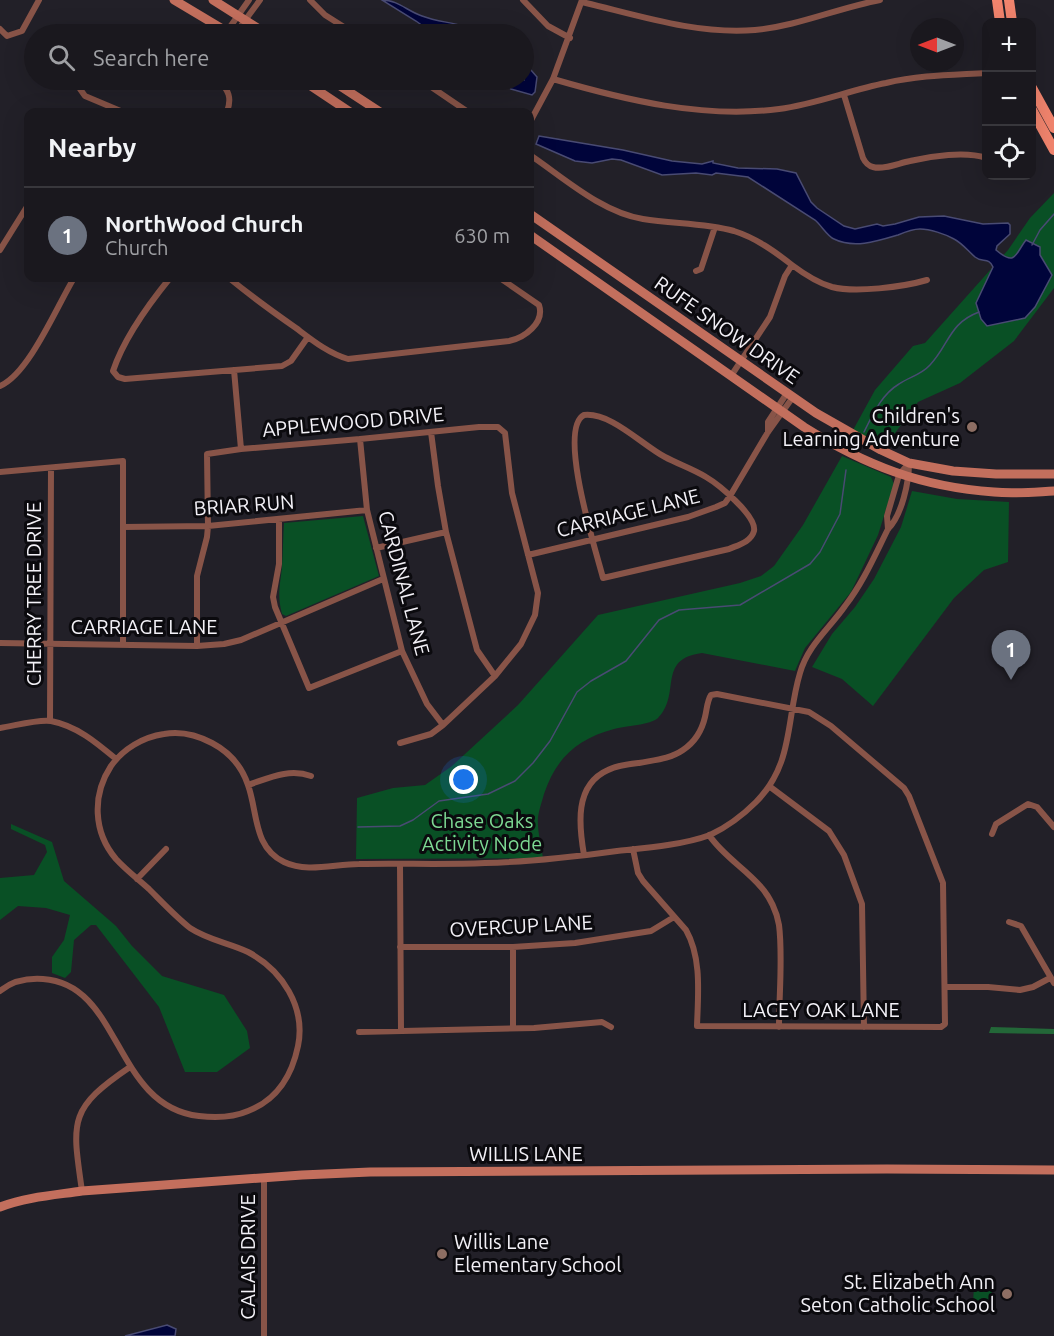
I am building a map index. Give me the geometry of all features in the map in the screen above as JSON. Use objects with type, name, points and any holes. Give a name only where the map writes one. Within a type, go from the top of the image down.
[{"type":"main road","points":[[174,0],[213,24]]},
{"type":"main road","points":[[213,0],[252,24]]},
{"type":"main road","points":[[997,0],[999,18]]},
{"type":"main road","points":[[1009,0],[1011,18]]},
{"type":"main road","points":[[317,90],[344,108]]},
{"type":"main road","points":[[346,90],[374,108]]},
{"type":"main road","points":[[1036,95],[1054,128]]},
{"type":"main road","points":[[1036,117],[1053,146]]},
{"type":"main road","name":"RUFE SNOW DRIVE","points":[[534,217],[838,427],[909,463],[953,471],[1054,474]]},
{"type":"main road","name":"RUFE SNOW DRIVE","points":[[534,238],[731,376],[843,451],[899,475],[952,488],[996,493],[1054,491]]},
{"type":"main road","points":[[646,316],[656,302]]},
{"type":"main road","name":"WILLIS LANE","points":[[0,1207],[22,1200],[82,1191],[370,1172],[887,1168],[1054,1170]]},
{"type":"street","points":[[26,24],[39,0]]},
{"type":"street","points":[[242,17],[249,0]]},
{"type":"street","points":[[237,24],[260,0]]},
{"type":"street","points":[[310,0],[325,15],[339,24]]},
{"type":"street","points":[[523,0],[548,26],[570,38]]},
{"type":"street","points":[[534,115],[553,79],[582,1],[684,26],[736,31],[756,30],[814,19],[880,0]]},
{"type":"street","points":[[0,29],[8,36],[22,31],[24,27]]},
{"type":"street","points":[[553,79],[670,106],[712,111],[778,109],[924,76],[982,73]]},
{"type":"street","points":[[81,90],[85,96],[114,108]]},
{"type":"street","points":[[228,90],[229,108]]},
{"type":"street","points":[[436,90],[462,108]]},
{"type":"street","points":[[844,95],[863,158],[868,165],[880,168],[914,160],[965,154],[982,157]]},
{"type":"street","points":[[534,158],[612,210],[644,219],[734,231],[777,252],[792,265],[823,284],[843,289],[913,284],[927,280]]},
{"type":"street","points":[[0,249],[24,211]]},
{"type":"street","points":[[696,272],[701,269],[715,227]]},
{"type":"street","points":[[731,376],[770,317],[785,276],[792,265]]},
{"type":"street","points":[[0,386],[6,384],[20,371],[72,282]]},
{"type":"street","points":[[167,282],[117,358],[113,371],[118,377],[125,379],[287,364],[308,337]]},
{"type":"street","points":[[234,282],[308,337],[335,355],[348,359],[509,341],[524,336],[537,320],[541,309],[536,302],[506,282]]},
{"type":"street","points":[[234,370],[241,448]]},
{"type":"street","name":"CARRIAGE LANE","points":[[528,555],[696,514],[725,503],[768,432],[768,423],[790,395]]},
{"type":"street","points":[[584,416],[595,416],[618,426],[664,457],[706,477],[730,496],[751,518],[754,526],[751,536],[743,544],[729,549],[603,578],[593,539],[576,470],[574,450],[576,423],[584,416]]},
{"type":"street","name":"APPLEWOOD DRIVE","points":[[208,526],[207,454],[241,448],[489,426],[498,427],[505,433],[512,493],[528,555]]},
{"type":"street","points":[[431,432],[446,532],[477,650],[495,676]]},
{"type":"street","name":"CARDINAL LANE","points":[[360,439],[367,510],[402,651],[427,704],[442,725]]},
{"type":"street","points":[[0,472],[123,461],[123,645]]},
{"type":"street","points":[[888,529],[887,516],[899,475],[909,463]]},
{"type":"street","points":[[0,990],[7,985],[28,979],[62,982],[88,1000],[103,1019],[130,1067],[150,1094],[179,1111],[189,1115],[214,1118],[237,1115],[254,1109],[272,1097],[286,1080],[292,1068],[299,1037],[295,1003],[284,981],[274,971],[249,953],[201,936],[116,859],[99,823],[99,790],[116,759],[135,744],[151,736],[167,733],[199,736],[221,748],[240,768],[248,785],[259,835],[270,851],[283,861],[308,868],[341,864],[495,863],[633,849],[709,835],[741,815],[769,786],[787,744],[799,674],[810,647],[853,596],[888,529],[894,522],[909,478],[909,463]]},
{"type":"street","name":"CHERRY TREE DRIVE","points":[[50,721],[51,468]]},
{"type":"street","name":"BRIAR RUN","points":[[123,527],[208,526],[367,510]]},
{"type":"street","points":[[279,520],[279,564],[273,597],[309,688],[402,651]]},
{"type":"street","points":[[197,646],[197,576],[208,526]]},
{"type":"street","points":[[376,548],[446,532]]},
{"type":"street","points":[[400,742],[431,734],[495,676],[521,644],[532,624],[538,602],[528,555]]},
{"type":"street","name":"CARRIAGE LANE","points":[[0,643],[197,646],[232,642],[383,579]]},
{"type":"street","points":[[584,855],[579,813],[589,787],[601,773],[610,769],[662,759],[682,751],[696,738],[705,719],[708,699],[711,695],[717,694],[809,712],[831,726],[897,780],[909,796],[944,883],[945,987],[1020,990],[1052,981],[1021,926],[1009,922]]},
{"type":"street","points":[[0,728],[50,721],[71,727],[116,759]]},
{"type":"street","points":[[248,785],[277,775],[300,772],[311,776]]},
{"type":"street","points":[[769,786],[829,831],[844,855],[862,904],[864,1027]]},
{"type":"street","points":[[992,834],[996,824],[1028,804],[1036,807],[1054,827]]},
{"type":"street","points":[[709,835],[720,850],[759,884],[770,899],[779,923],[779,1027]]},
{"type":"street","points":[[137,879],[166,849]]},
{"type":"street","points":[[633,849],[638,873],[674,917]]},
{"type":"street","points":[[400,864],[401,1030]]},
{"type":"street","name":"LACEY OAK LANE","points":[[674,917],[686,930],[694,949],[698,990],[697,1026],[944,1026],[945,987]]},
{"type":"street","name":"OVERCUP LANE","points":[[400,947],[513,947],[575,943],[642,933],[660,927],[674,917]]},
{"type":"street","points":[[513,947],[513,1028]]},
{"type":"street","points":[[359,1032],[577,1026],[602,1022],[611,1027]]},
{"type":"street","points":[[82,1191],[75,1144],[80,1115],[90,1098],[98,1090],[130,1067]]},
{"type":"street","name":"CALAIS DRIVE","points":[[264,1178],[264,1336]]},
{"type":"green space","points":[[1054,193],[1054,288],[1014,341],[960,383],[918,402],[884,448],[852,432],[875,390],[913,346],[925,343],[1008,250],[1030,218]]},
{"type":"green space","name":"Chase Oaks Activity Node","points":[[842,456],[891,477],[894,484],[878,535],[851,592],[805,648],[795,671],[702,653],[679,662],[674,670],[669,699],[658,718],[644,724],[614,729],[589,738],[570,752],[555,770],[544,794],[538,817],[543,858],[356,859],[357,798],[393,788],[425,785],[452,766],[518,705],[598,615],[740,583],[761,576],[774,566],[803,525]]},
{"type":"green space","points":[[912,491],[957,499],[1009,502],[1008,562],[984,570],[954,598],[873,706],[842,679],[812,667],[832,634],[855,607],[874,579],[901,527]]},
{"type":"green space","points":[[363,516],[379,576],[286,616],[282,614],[279,590],[284,523]]},
{"type":"green space","points":[[11,824],[52,842],[64,881],[116,926],[162,976],[224,995],[247,1031],[250,1048],[217,1072],[185,1072],[159,1007],[96,925],[91,925],[74,940],[71,972],[65,978],[52,973],[52,957],[64,940],[70,915],[46,908],[18,906],[0,920],[0,878],[34,875],[47,852],[45,845],[11,829]]},
{"type":"green space","points":[[991,1027],[1054,1029],[1054,1034],[989,1033]]},
{"type":"green space","points":[[974,1285],[992,1286],[991,1305],[973,1304]]},
{"type":"shaded area","points":[[382,0],[393,2],[422,16],[454,24],[420,24]]},
{"type":"shaded area","points":[[534,74],[537,77],[535,92],[532,95],[514,90],[534,90]]},
{"type":"shaded area","points":[[539,136],[672,161],[702,164],[713,161],[713,163],[738,168],[777,169],[796,173],[811,202],[817,208],[844,226],[855,229],[877,224],[883,226],[895,224],[919,217],[944,216],[983,224],[1008,223],[1010,234],[997,246],[996,250],[1008,258],[1014,257],[1026,240],[1040,247],[1040,255],[1052,275],[1035,307],[1025,318],[987,326],[981,319],[976,303],[993,267],[989,262],[978,259],[960,243],[946,235],[917,229],[866,243],[842,242],[829,236],[815,220],[748,177],[716,173],[712,175],[696,173],[662,175],[621,160],[612,159],[592,163],[575,161],[536,144]]},
{"type":"shaded area","points":[[167,1325],[176,1329],[175,1336],[125,1336]]},
{"type":"waterway","points":[[1032,245],[1040,230],[1054,214]]},
{"type":"waterway","points":[[864,432],[878,405],[888,393],[926,368],[955,328],[979,312]]},
{"type":"waterway","points":[[358,827],[400,826],[413,820],[439,801],[488,794],[515,781],[550,741],[577,692],[591,681],[626,661],[659,620],[679,610],[740,605],[810,564],[820,552],[840,514],[846,470]]},
{"type":"place","name":"Children's Learning Adventure","points":[[972,427]]},
{"type":"place","name":"NorthWood Church","points":[[1011,680]]},
{"type":"place","name":"Willis Lane Elementary School","points":[[442,1254]]},
{"type":"place","name":"St. Elizabeth Ann Seton Catholic School","points":[[1007,1294]]}]
